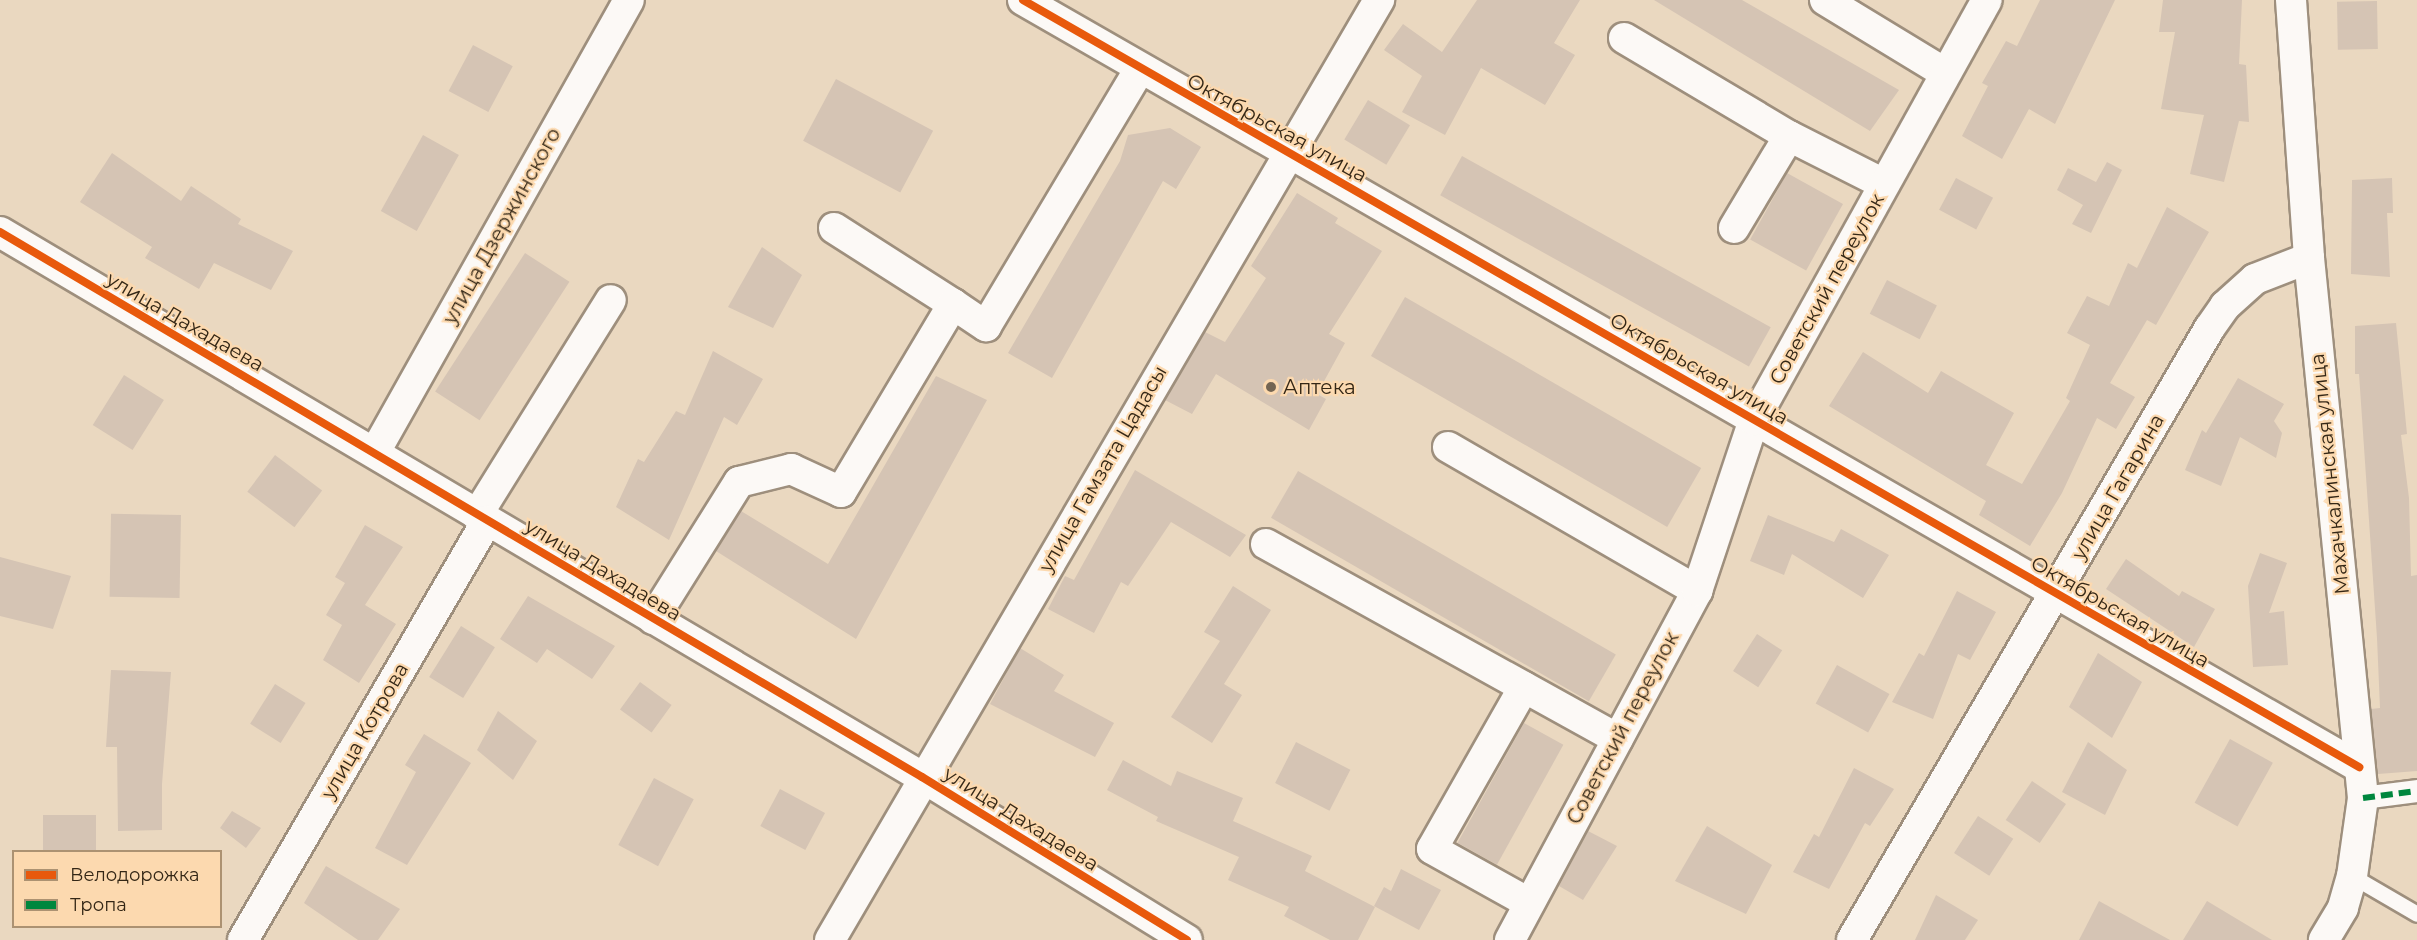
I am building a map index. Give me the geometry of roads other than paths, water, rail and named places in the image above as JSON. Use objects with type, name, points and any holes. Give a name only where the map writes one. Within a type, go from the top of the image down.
[{"type":"street","name":"улица Дзержинского","points":[[375,452],[629,0]]},
{"type":"street","name":"Октябрьская улица","points":[[1023,0],[1139,69],[1288,152],[2358,767]]},
{"type":"street","name":"улица Гамзата Цадасы","points":[[830,940],[922,777],[1379,0]]},
{"type":"street","points":[[1825,0],[1856,7],[1945,73]]},
{"type":"street","name":"Советский переулок","points":[[1510,940],[1697,591],[1754,420],[1987,0]]},
{"type":"street","name":"Махачкалинская улица","points":[[2291,0],[2309,258],[2358,767],[2363,798],[2352,876],[2343,908],[2324,940]]},
{"type":"street","points":[[1624,38],[1789,136],[1884,184]]},
{"type":"street","points":[[834,228],[986,326],[1139,69]]},
{"type":"street","points":[[1734,228],[1789,136]]},
{"type":"street","name":"улица Дахадаева","points":[[1,236],[375,452],[482,518],[922,777],[1187,940]]},
{"type":"street","name":"улица Гагарина","points":[[1852,940],[2224,306],[2255,279],[2309,258]]},
{"type":"street","name":"улица Котрова","points":[[243,940],[482,518],[610,300]]},
{"type":"street","points":[[652,619],[739,482],[791,469],[841,492],[952,304]]},
{"type":"street","points":[[1448,447],[1697,591]]},
{"type":"street","points":[[1266,544],[1618,739]]},
{"type":"street","points":[[1524,687],[1432,849],[1529,903]]},
{"type":"street","points":[[2363,798],[2417,791]]},
{"type":"lane","points":[[2352,876],[2417,914]]},
{"type":"place","name":"Аптека","points":[[1271,387]]}]
